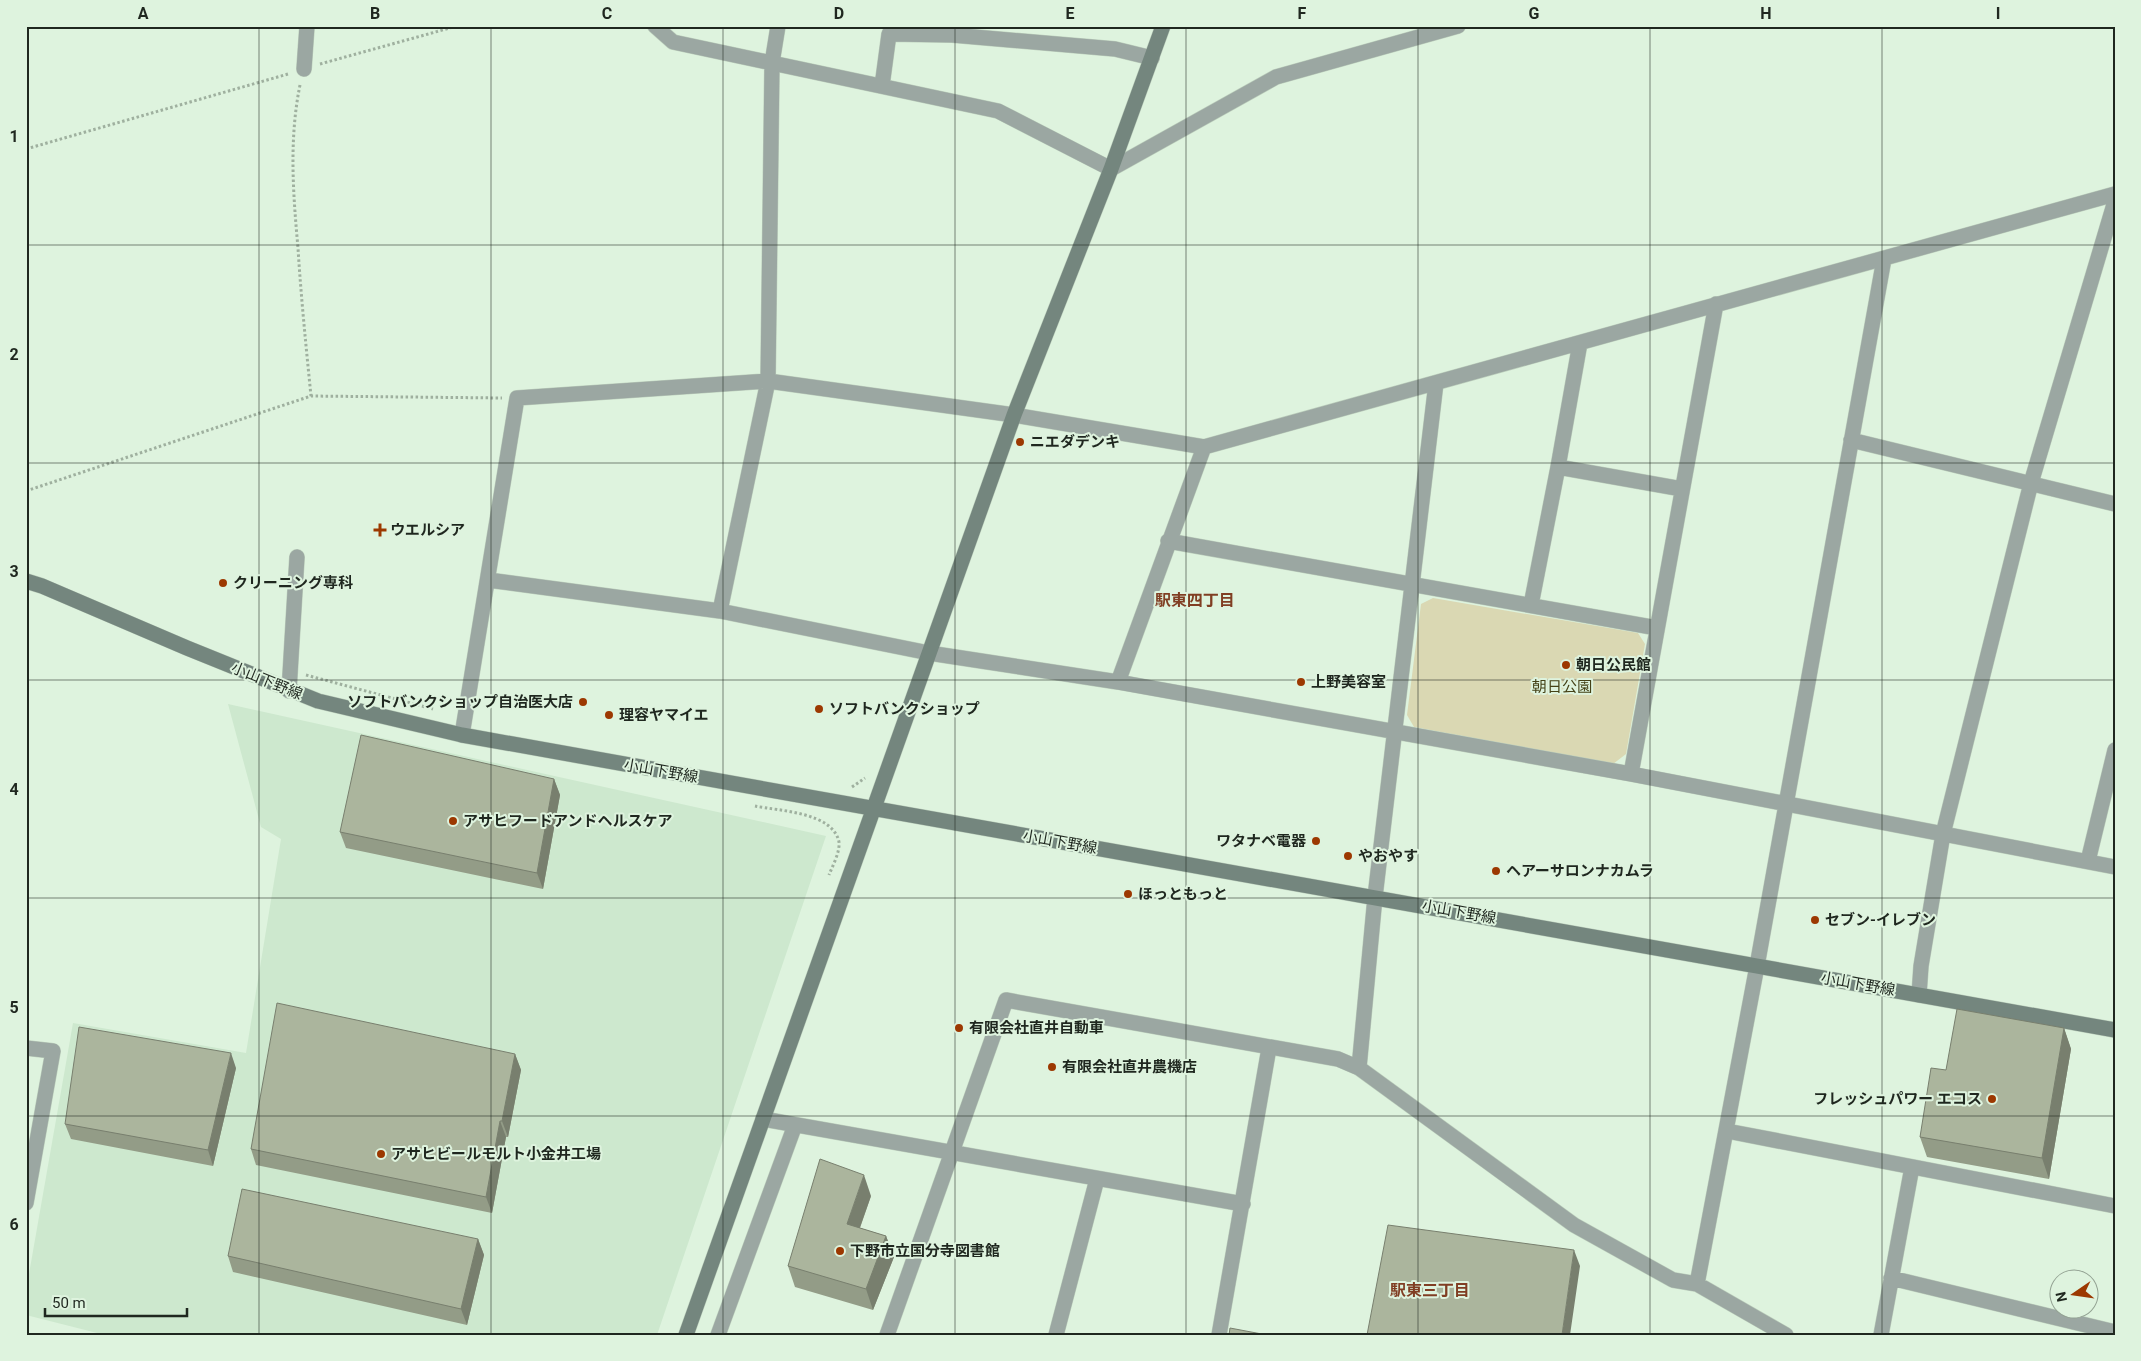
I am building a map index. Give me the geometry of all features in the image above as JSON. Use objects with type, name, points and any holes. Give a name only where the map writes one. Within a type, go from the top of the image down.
[{"type":"main road","points":[[686,1335],[1014,415],[1111,169],[1163,26]]},
{"type":"main road","name":"小山下野線","points":[[26,581],[42,586],[289,691],[318,701],[462,735],[2115,1030]]},
{"type":"street","points":[[304,69],[307,26]]},
{"type":"street","points":[[655,26],[673,42],[998,111],[1111,169],[1276,77],[1458,26]]},
{"type":"street","points":[[720,611],[768,381],[772,63],[778,26]]},
{"type":"street","points":[[882,86],[889,34],[952,35],[1115,50],[1152,58]]},
{"type":"street","points":[[462,735],[517,398],[768,381],[1014,415],[1204,447],[2115,194]]},
{"type":"street","points":[[1919,995],[1921,966],[1943,834],[2031,483],[2115,201]]},
{"type":"street","points":[[1698,1284],[1728,1130],[1884,259]]},
{"type":"street","points":[[1631,774],[1716,304]]},
{"type":"street","points":[[1531,605],[1580,343]]},
{"type":"street","points":[[1359,1068],[1376,897],[1436,383]]},
{"type":"street","points":[[1851,440],[2115,504]]},
{"type":"street","points":[[1118,682],[1168,541],[1204,447]]},
{"type":"street","points":[[1558,467],[1682,489]]},
{"type":"street","points":[[1168,541],[1657,628]]},
{"type":"street","points":[[289,691],[297,557]]},
{"type":"street","points":[[488,580],[720,611],[929,653],[1118,682],[1631,774],[2115,867]]},
{"type":"street","points":[[2088,861],[2115,750]]},
{"type":"street","points":[[888,1335],[1006,1000],[1338,1059],[1359,1068],[1574,1225],[1673,1280],[1698,1284],[1786,1335]]},
{"type":"street","points":[[26,1048],[53,1051],[26,1203]]},
{"type":"street","points":[[1219,1335],[1269,1048]]},
{"type":"street","points":[[763,1119],[1243,1204]]},
{"type":"street","points":[[718,1335],[795,1125]]},
{"type":"street","points":[[1728,1130],[2115,1206]]},
{"type":"street","points":[[1881,1335],[1912,1167]]},
{"type":"street","points":[[1056,1335],[1097,1179]]},
{"type":"street","points":[[1891,1278],[2115,1332]]},
{"type":"path","points":[[26,150],[457,26]]},
{"type":"path","points":[[304,69],[295,112],[292,149],[296,231],[311,396]]},
{"type":"path","points":[[26,491],[311,396],[517,398]]},
{"type":"path","points":[[302,674],[436,710]]},
{"type":"path","points":[[852,787],[863,781],[868,775]]},
{"type":"shaded area","points":[[228,704],[826,836],[657,1335],[105,1335],[26,1315],[26,1291],[73,1023],[246,1053],[281,839],[261,827]]},
{"type":"green space","name":"朝日公園","points":[[1433,598],[1638,633],[1645,644],[1626,754],[1613,764],[1414,727],[1407,715],[1421,604]]},
{"type":"building","name":"アサヒフードアンドヘルスケア","points":[[361,735],[554,779],[537,873],[340,832]]},
{"type":"building","points":[[277,1003],[515,1054],[486,1197],[251,1149]]},
{"type":"building","points":[[1957,1009],[2064,1028],[2042,1158],[1920,1137],[1931,1068],[1946,1070]]},
{"type":"building","points":[[79,1027],[231,1053],[208,1150],[65,1124]]},
{"type":"building","name":"下野市立国分寺図書館","points":[[820,1159],[864,1175],[847,1224],[886,1236],[866,1289],[788,1266]]},
{"type":"building","points":[[242,1189],[478,1239],[461,1309],[228,1256]]},
{"type":"building","points":[[1388,1225],[1574,1250],[1562,1335],[1367,1335]]},
{"type":"building","points":[[1230,1328],[1267,1335],[1229,1335]]},
{"type":"place","name":"ニエダデンキ","points":[[1020,442]]},
{"type":"place","name":"ウエルシア","points":[[380,530]]},
{"type":"place","name":"クリーニング専科","points":[[223,583]]},
{"type":"place","name":"朝日公民館","points":[[1566,665]]},
{"type":"place","name":"上野美容室","points":[[1301,682]]},
{"type":"place","name":"ソフトバンクショップ自治医大店","points":[[583,702]]},
{"type":"place","name":"ソフトバンクショップ","points":[[819,709]]},
{"type":"place","name":"理容ヤマイエ","points":[[609,715]]},
{"type":"place","name":"アサヒフードアンドヘルスケア","points":[[453,821]]},
{"type":"place","name":"ワタナベ電器","points":[[1316,841]]},
{"type":"place","name":"やおやす","points":[[1348,856]]},
{"type":"place","name":"ヘアーサロンナカムラ","points":[[1496,871]]},
{"type":"place","name":"ほっともっと","points":[[1128,894]]},
{"type":"place","name":"セブン-イレブン","points":[[1815,920]]},
{"type":"place","name":"有限会社直井自動車","points":[[959,1028]]},
{"type":"place","name":"有限会社直井農機店","points":[[1052,1067]]},
{"type":"place","name":"フレッシュパワー エコス","points":[[1992,1099]]},
{"type":"place","name":"アサヒビールモルト小金井工場","points":[[381,1154]]},
{"type":"place","name":"下野市立国分寺図書館","points":[[840,1251]]},
{"type":"district","name":"駅東四丁目","points":[[1195,600]]},
{"type":"district","name":"駅東三丁目","points":[[1430,1290]]}]
